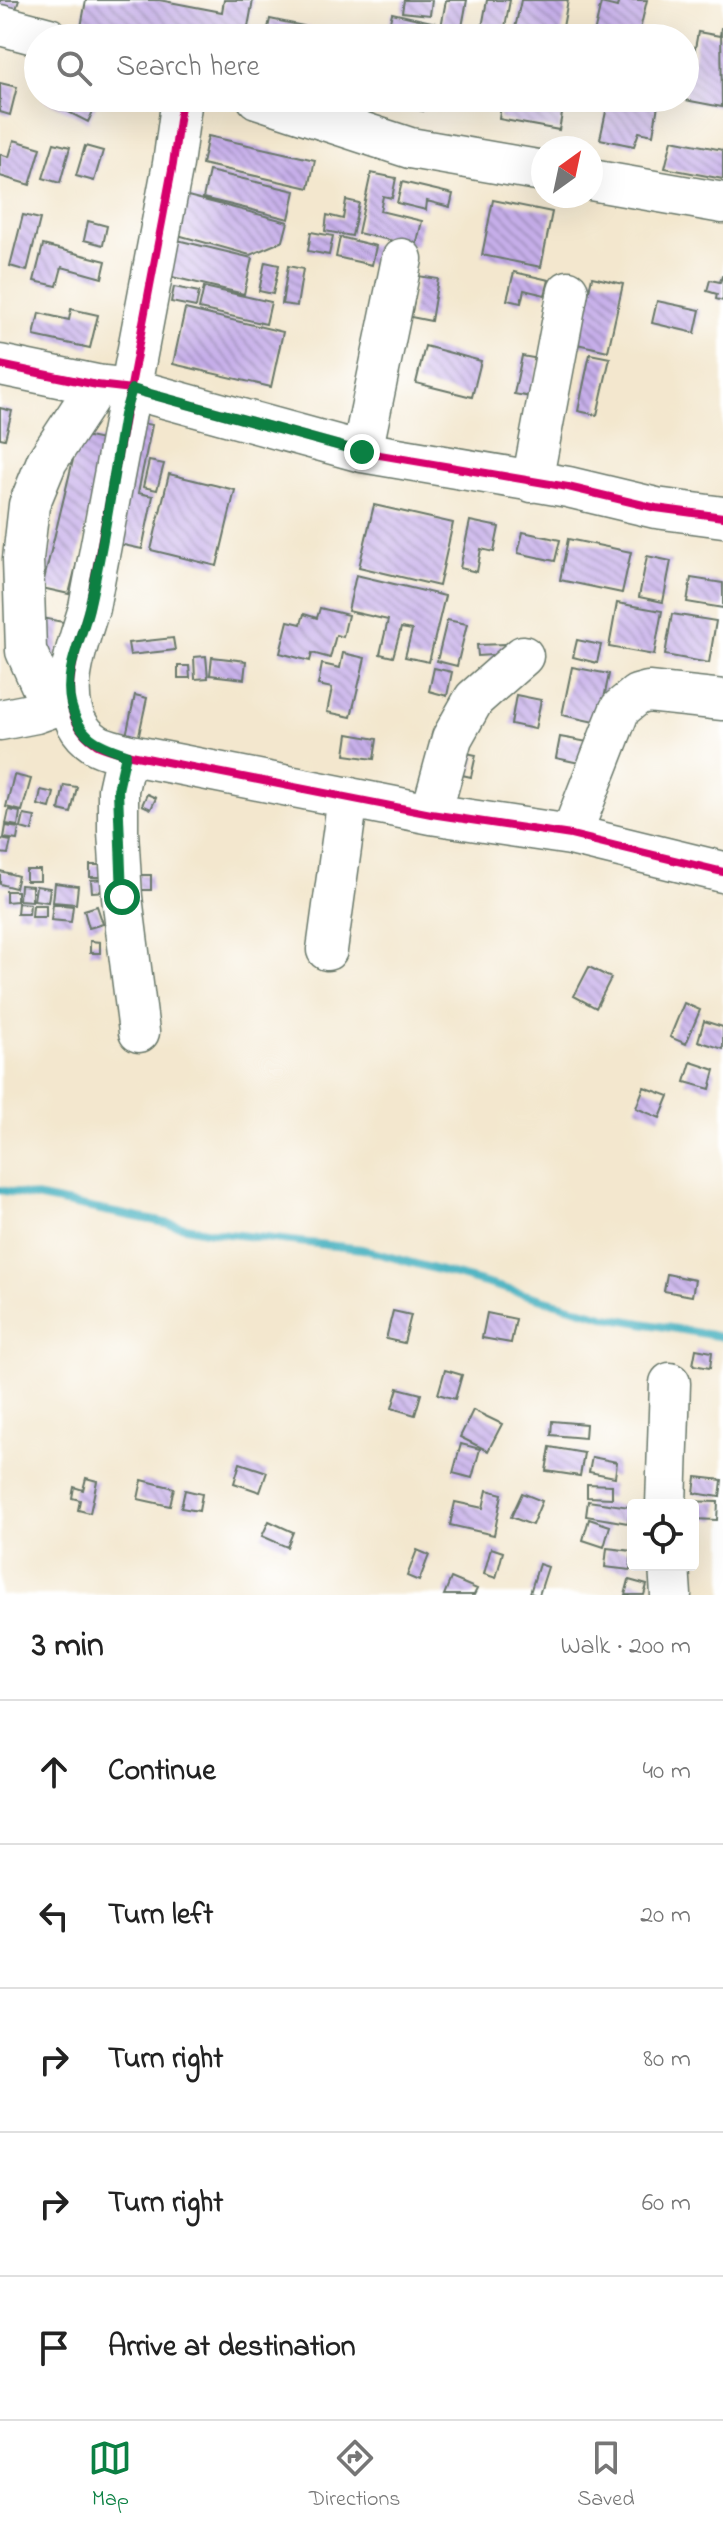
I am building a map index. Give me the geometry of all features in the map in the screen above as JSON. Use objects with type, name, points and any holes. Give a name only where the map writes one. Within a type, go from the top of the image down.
[{"type":"street","points":[[0,25],[24,31]]},
{"type":"street","points":[[180,112],[173,164],[115,387],[47,461],[29,505],[23,559],[26,651],[60,704],[96,744],[126,754],[431,814],[571,835],[723,872]]},
{"type":"street","points":[[300,112],[410,148],[531,169]]},
{"type":"street","points":[[603,182],[723,203]]},
{"type":"street","points":[[362,452],[402,259]]},
{"type":"street","points":[[532,482],[568,291]]},
{"type":"street","points":[[0,365],[115,387],[362,452],[568,487],[656,508],[723,517]]},
{"type":"street","points":[[60,704],[89,608],[124,415],[115,387]]},
{"type":"street","points":[[431,814],[452,738],[474,699],[523,656]]},
{"type":"street","points":[[571,835],[620,709],[637,695],[648,692],[723,700]]},
{"type":"street","points":[[0,720],[60,704]]},
{"type":"street","points":[[126,754],[118,790],[119,844],[122,897],[139,1032]]},
{"type":"street","points":[[327,950],[348,797]]},
{"type":"street","points":[[666,1499],[670,1383]]},
{"type":"street","points":[[669,1571],[671,1595]]},
{"type":"building","points":[[0,0],[19,0],[14,15],[0,10]]},
{"type":"building","points":[[86,0],[159,0],[222,12],[224,0],[253,0],[249,24],[82,24]]},
{"type":"building","points":[[404,0],[432,0],[430,15],[402,12]]},
{"type":"building","points":[[446,0],[467,0],[463,24],[442,24]]},
{"type":"building","points":[[487,0],[510,0],[506,24],[483,24]]},
{"type":"building","points":[[521,0],[568,0],[564,24],[516,24]]},
{"type":"building","points":[[619,0],[647,0],[641,24],[596,24],[601,3],[617,7]]},
{"type":"building","points":[[392,13],[436,23],[436,24],[389,24]]},
{"type":"building","points":[[270,19],[294,24],[269,24]]},
{"type":"building","points":[[721,27],[722,107],[699,103],[699,32],[720,36]]},
{"type":"building","points":[[0,83],[17,87],[10,115],[0,112]]},
{"type":"building","points":[[68,112],[93,112],[88,122]]},
{"type":"building","points":[[500,112],[562,112],[559,130],[499,119]]},
{"type":"building","points":[[606,112],[657,112],[653,135],[639,132],[634,146],[603,140],[601,136]]},
{"type":"building","points":[[208,136],[315,160],[309,188],[202,164]]},
{"type":"building","points":[[14,140],[41,148],[30,185],[0,176],[0,154],[9,157]]},
{"type":"building","points":[[672,140],[723,150],[723,179],[665,168]]},
{"type":"building","points":[[54,143],[70,147],[60,183],[43,178]]},
{"type":"building","points":[[85,146],[103,151],[94,181],[76,176]]},
{"type":"building","points":[[209,171],[295,191],[289,219],[203,198]]},
{"type":"building","points":[[371,173],[396,178],[392,198],[383,196],[380,211],[422,221],[416,246],[358,233]]},
{"type":"building","points":[[402,182],[453,194],[450,207],[427,201],[426,210],[397,203]]},
{"type":"building","points":[[184,195],[288,222],[283,241],[250,255],[174,234]]},
{"type":"building","points":[[346,200],[359,203],[352,236],[325,231],[327,215],[343,219]]},
{"type":"building","points":[[493,200],[552,212],[541,267],[482,255]]},
{"type":"building","points":[[23,215],[40,219],[27,271],[10,266]]},
{"type":"building","points":[[88,221],[107,226],[103,245],[84,240]]},
{"type":"building","points":[[311,232],[333,236],[329,255],[308,251]]},
{"type":"building","points":[[340,237],[376,246],[372,265],[336,257]]},
{"type":"building","points":[[173,239],[252,258],[244,294],[164,275]]},
{"type":"building","points":[[43,245],[106,261],[102,278],[62,267],[57,286],[34,281]]},
{"type":"building","points":[[265,262],[279,265],[273,294],[259,291]]},
{"type":"building","points":[[288,266],[303,269],[297,306],[282,304]]},
{"type":"building","points":[[514,272],[549,280],[545,295],[524,290],[521,303],[507,300]]},
{"type":"building","points":[[418,276],[438,279],[431,321],[411,317]]},
{"type":"building","points":[[722,276],[723,301],[716,299],[717,294],[707,291],[710,280],[720,282]]},
{"type":"building","points":[[592,277],[623,284],[608,351],[577,344]]},
{"type":"building","points":[[174,287],[199,292],[196,307],[171,302]]},
{"type":"building","points":[[204,287],[271,302],[266,324],[199,309]]},
{"type":"building","points":[[657,301],[700,310],[695,333],[652,323]]},
{"type":"building","points":[[71,309],[98,315],[90,348],[34,336],[39,313],[69,320]]},
{"type":"building","points":[[185,309],[283,332],[271,387],[173,364]]},
{"type":"building","points":[[425,346],[481,361],[472,397],[416,383]]},
{"type":"building","points":[[590,354],[610,358],[597,415],[578,411]]},
{"type":"building","points":[[522,356],[539,359],[531,397],[514,394]]},
{"type":"building","points":[[0,408],[12,411],[5,439],[0,438]]},
{"type":"building","points":[[135,422],[152,425],[138,493],[153,496],[142,549],[110,542]]},
{"type":"building","points":[[79,435],[107,441],[69,594],[42,588]]},
{"type":"building","points":[[149,461],[164,464],[157,490],[143,487]]},
{"type":"building","points":[[169,474],[235,490],[217,566],[151,550]]},
{"type":"building","points":[[374,505],[453,523],[439,586],[359,567]]},
{"type":"building","points":[[470,521],[499,527],[494,552],[481,549],[477,572],[460,568]]},
{"type":"building","points":[[523,532],[560,540],[555,561],[518,553]]},
{"type":"building","points":[[568,539],[631,552],[622,593],[560,580]]},
{"type":"building","points":[[647,556],[671,561],[663,602],[639,597]]},
{"type":"building","points":[[356,575],[445,596],[429,662],[405,657],[412,630],[401,628],[393,657],[380,654],[388,620],[348,611]]},
{"type":"building","points":[[691,578],[723,583],[723,608],[687,602]]},
{"type":"building","points":[[617,603],[662,611],[654,655],[609,647]]},
{"type":"building","points":[[320,608],[348,615],[343,637],[336,635],[330,658],[312,653],[310,661],[280,653],[288,621],[301,624],[304,614],[317,618]]},
{"type":"building","points":[[672,614],[716,621],[709,663],[665,655]]},
{"type":"building","points":[[37,617],[63,622],[55,661],[29,656]]},
{"type":"building","points":[[447,620],[467,624],[457,666],[437,661]]},
{"type":"building","points":[[173,638],[175,650],[130,655],[128,643]]},
{"type":"building","points":[[577,640],[601,645],[597,663],[573,657]]},
{"type":"building","points":[[505,644],[507,664],[491,665],[491,655],[478,656],[477,645]]},
{"type":"building","points":[[343,653],[365,658],[351,717],[327,712],[332,688],[318,685],[322,664],[340,668]]},
{"type":"building","points":[[206,656],[208,678],[195,679],[194,657]]},
{"type":"building","points":[[212,657],[246,661],[244,679],[210,675]]},
{"type":"building","points":[[178,666],[189,666],[190,678],[178,678]]},
{"type":"building","points":[[572,667],[609,674],[599,723],[562,715]]},
{"type":"building","points":[[434,668],[452,672],[447,696],[429,691]]},
{"type":"building","points":[[135,695],[147,698],[137,744],[125,740]]},
{"type":"building","points":[[516,695],[541,700],[535,729],[511,724]]},
{"type":"building","points":[[348,734],[377,739],[374,759],[345,755]]},
{"type":"building","points":[[560,737],[588,742],[584,764],[556,758]]},
{"type":"building","points":[[457,751],[476,755],[471,777],[453,773]]},
{"type":"building","points":[[14,775],[31,779],[22,811],[6,807]]},
{"type":"building","points":[[64,785],[77,787],[71,813],[59,810]]},
{"type":"building","points":[[41,790],[54,793],[50,808],[38,805]]},
{"type":"building","points":[[147,794],[156,798],[151,809],[142,805]]},
{"type":"building","points":[[9,810],[20,812],[18,826],[6,824]]},
{"type":"building","points":[[24,815],[35,817],[32,831],[21,828]]},
{"type":"building","points":[[6,826],[19,828],[17,840],[4,838]]},
{"type":"building","points":[[0,839],[11,841],[8,854],[0,853]]},
{"type":"building","points":[[90,865],[104,865],[104,877],[90,877]]},
{"type":"building","points":[[26,870],[40,870],[40,881],[26,881]]},
{"type":"building","points":[[0,871],[18,876],[15,888],[0,884]]},
{"type":"building","points":[[138,875],[151,875],[151,890],[138,890]]},
{"type":"building","points":[[105,879],[107,891],[92,892],[91,880]]},
{"type":"building","points":[[55,883],[78,886],[76,904],[53,902]]},
{"type":"building","points":[[20,885],[32,886],[32,901],[19,900]]},
{"type":"building","points":[[36,886],[50,888],[48,902],[34,900]]},
{"type":"building","points":[[6,891],[17,891],[17,901],[6,902]]},
{"type":"building","points":[[18,903],[30,904],[29,914],[17,914]]},
{"type":"building","points":[[53,904],[73,906],[71,922],[51,920]]},
{"type":"building","points":[[33,905],[46,905],[46,917],[32,917]]},
{"type":"building","points":[[97,906],[103,924],[89,928],[84,910]]},
{"type":"building","points":[[90,941],[100,942],[100,953],[90,953]]},
{"type":"building","points":[[589,967],[611,978],[596,1008],[574,996]]},
{"type":"building","points":[[684,1003],[700,1010],[686,1044],[670,1037]]},
{"type":"building","points":[[704,1021],[723,1027],[723,1049],[698,1041]]},
{"type":"building","points":[[691,1062],[715,1070],[710,1089],[685,1082]]},
{"type":"building","points":[[644,1087],[669,1096],[660,1118],[636,1108]]},
{"type":"building","points":[[667,1274],[695,1280],[692,1296],[664,1291]]},
{"type":"building","points":[[393,1311],[411,1315],[404,1343],[386,1339]]},
{"type":"building","points":[[487,1313],[516,1319],[511,1343],[482,1338]]},
{"type":"building","points":[[696,1349],[712,1352],[710,1368],[693,1365]]},
{"type":"building","points":[[445,1370],[462,1375],[455,1399],[438,1394]]},
{"type":"building","points":[[398,1388],[421,1394],[415,1415],[392,1408]]},
{"type":"building","points":[[473,1410],[502,1424],[488,1451],[460,1437]]},
{"type":"building","points":[[552,1421],[586,1424],[585,1438],[551,1435]]},
{"type":"building","points":[[461,1444],[480,1449],[472,1478],[453,1473]]},
{"type":"building","points":[[550,1447],[584,1453],[580,1476],[546,1471]]},
{"type":"building","points":[[592,1457],[617,1462],[615,1477],[589,1472]]},
{"type":"building","points":[[240,1463],[267,1472],[260,1492],[234,1483]]},
{"type":"building","points":[[696,1477],[722,1480],[720,1497],[694,1493]]},
{"type":"building","points":[[86,1478],[97,1481],[90,1513],[78,1510],[80,1500],[72,1498],[74,1487],[83,1490]]},
{"type":"building","points":[[142,1480],[174,1488],[170,1506],[138,1499]]},
{"type":"building","points":[[587,1484],[612,1485],[612,1498],[587,1497]]},
{"type":"building","points":[[185,1490],[202,1494],[199,1511],[181,1508]]},
{"type":"building","points":[[487,1490],[502,1494],[494,1535],[450,1525],[455,1502],[483,1508]]},
{"type":"building","points":[[522,1493],[542,1501],[532,1525],[511,1517]]},
{"type":"building","points":[[588,1501],[627,1507],[627,1523],[586,1516]]},
{"type":"building","points":[[699,1502],[718,1502],[717,1520],[699,1519]]},
{"type":"building","points":[[589,1519],[610,1526],[604,1547],[583,1540]]},
{"type":"building","points":[[269,1521],[293,1532],[287,1547],[262,1536]]},
{"type":"building","points":[[491,1548],[503,1552],[496,1578],[484,1574]]},
{"type":"building","points":[[607,1548],[627,1550],[627,1570],[605,1567]]},
{"type":"building","points":[[417,1550],[429,1555],[419,1581],[407,1576]]},
{"type":"building","points":[[539,1564],[548,1567],[539,1595],[535,1595],[530,1593]]},
{"type":"building","points":[[451,1578],[477,1589],[474,1595],[444,1595]]},
{"type":"building","points":[[629,1580],[647,1585],[644,1595],[625,1595]]},
{"type":"waterway","points":[[0,1190],[211,1232],[362,1249],[607,1317],[723,1337]]},
{"type":"cycle path","points":[[180,112],[173,164],[89,608],[70,680],[73,715],[82,731],[99,746],[126,754],[431,814],[571,835],[723,872]]},
{"type":"cycle path","points":[[0,365],[132,389],[362,452],[568,487],[656,508],[723,517]]},
{"type":"route","points":[[122,897],[118,790],[126,754],[96,744],[78,724],[70,701],[70,674],[89,608],[124,415],[132,389],[362,452]]}]
